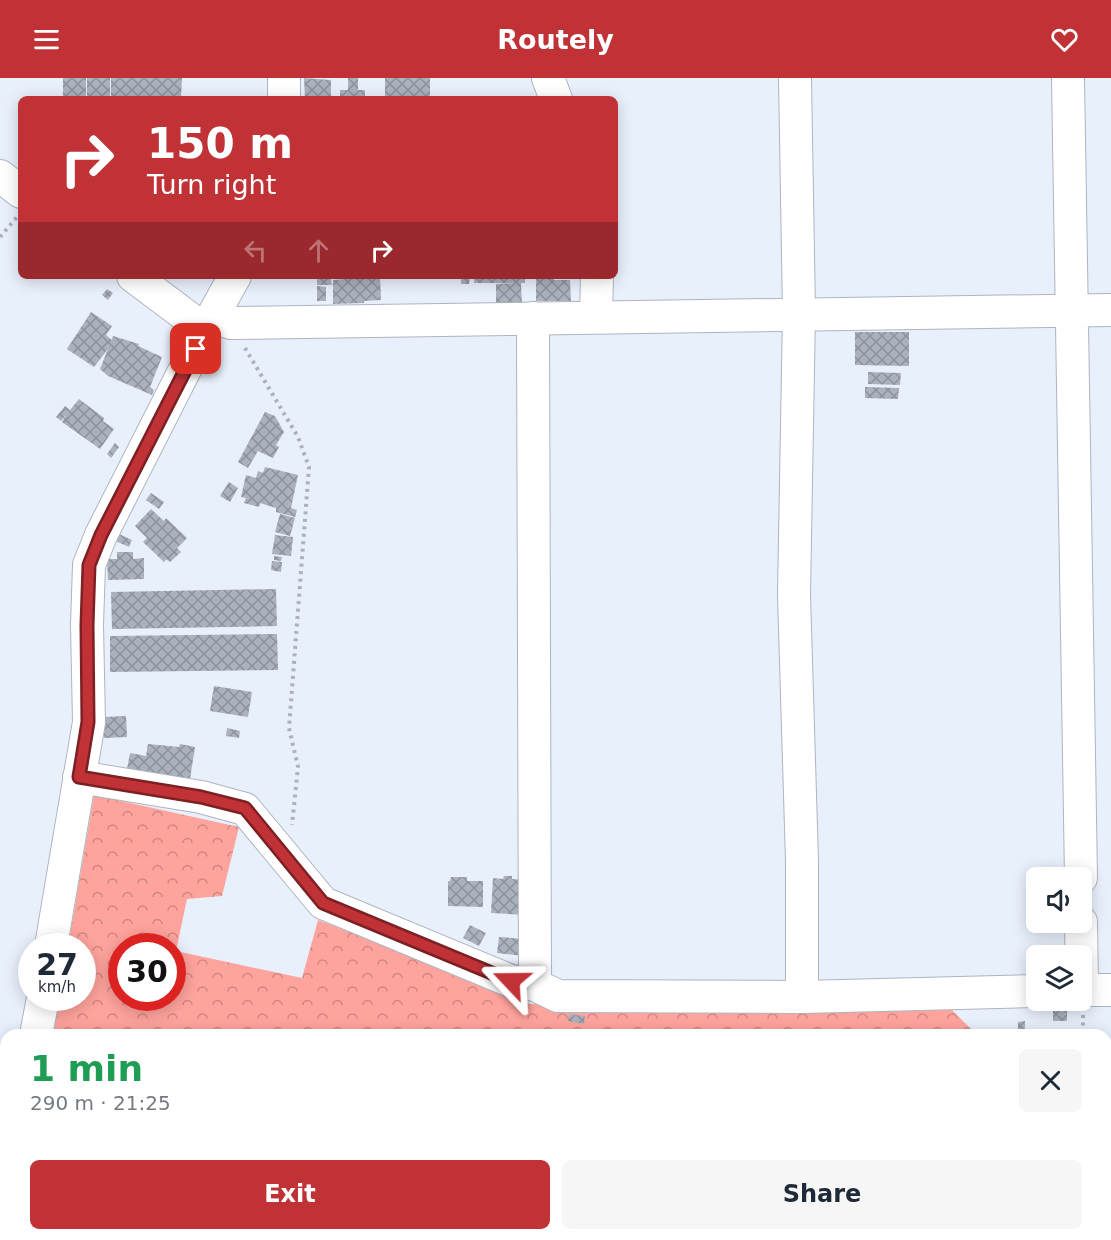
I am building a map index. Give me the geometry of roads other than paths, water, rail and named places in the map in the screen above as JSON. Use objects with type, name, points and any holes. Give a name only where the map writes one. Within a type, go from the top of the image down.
[{"type":"street","points":[[284,78],[284,96]]},
{"type":"street","points":[[548,78],[555,96]]},
{"type":"street","points":[[795,78],[798,313],[794,595],[802,997]]},
{"type":"street","points":[[1068,78],[1080,867]]},
{"type":"street","points":[[0,176],[18,190]]},
{"type":"street","points":[[138,279],[216,323],[1111,310]]},
{"type":"street","points":[[53,933],[88,722],[89,565],[101,535],[216,323],[235,279]]},
{"type":"street","points":[[596,317],[597,279]]},
{"type":"street","points":[[532,318],[535,985]]},
{"type":"street","points":[[79,777],[201,797],[245,808],[323,903],[511,981],[535,985],[558,996],[802,997],[1026,991]]},
{"type":"street","points":[[1092,990],[1111,990]]},
{"type":"street","points":[[37,1029],[41,1011]]}]
